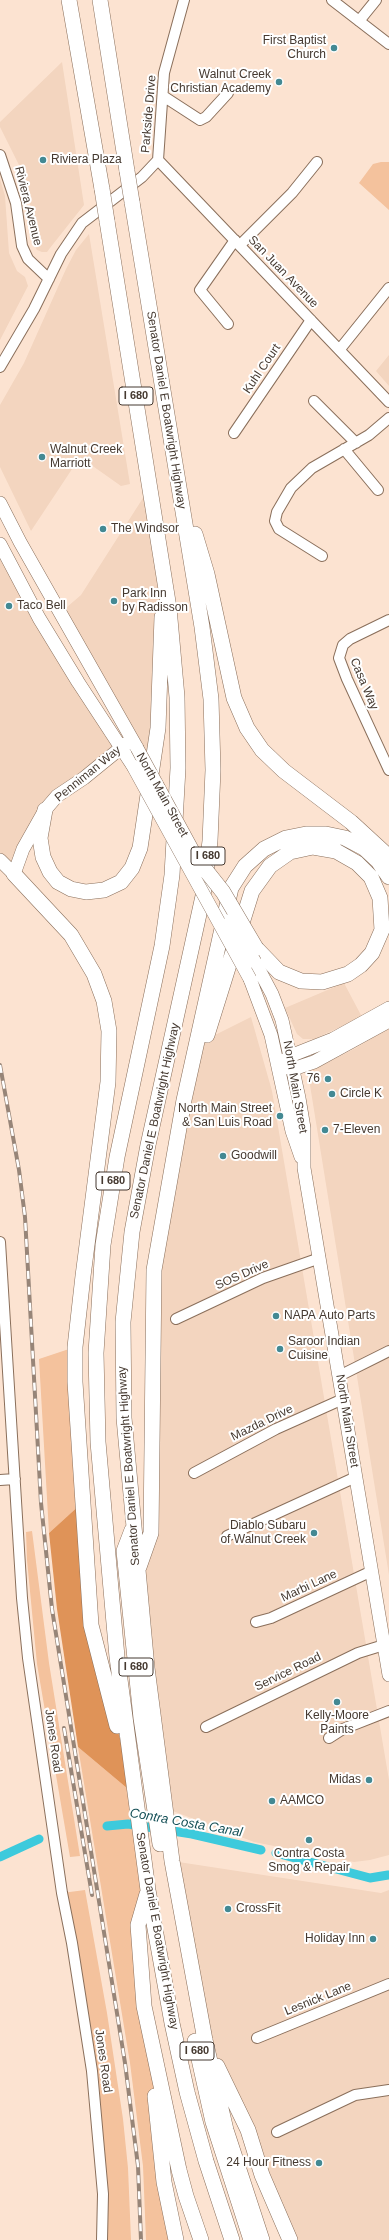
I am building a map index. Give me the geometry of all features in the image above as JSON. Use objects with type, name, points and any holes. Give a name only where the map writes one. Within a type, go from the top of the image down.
[{"type":"highway","name":"Senator Daniel E Boatwright Highway","points":[[69,0],[102,190],[164,572],[173,643],[177,715],[177,798],[172,876],[156,982],[117,1156],[99,1280],[96,1353],[97,1425],[104,1528],[117,1657],[134,1799],[148,1890],[172,2023],[187,2092],[206,2161],[232,2240]]},
{"type":"highway","name":"Senator Daniel E Boatwright Highway","points":[[101,4],[208,674],[213,734],[213,787],[209,854],[203,896],[144,1168],[128,1268],[123,1322],[122,1382],[136,1573],[160,1810],[167,1859],[205,2040],[226,2130],[262,2240]]},
{"type":"highway","points":[[177,475],[207,574],[234,698],[247,728],[262,750],[284,771],[351,822],[389,857]]},
{"type":"highway","points":[[45,810],[40,838],[43,857],[50,872],[58,882],[71,889],[86,892],[104,890],[121,882],[132,868],[140,848],[158,728],[164,572]]},
{"type":"highway","points":[[136,1573],[151,1533],[154,1270],[184,1100],[231,888],[245,866],[264,849],[286,838],[306,834],[326,834],[345,838],[364,848],[378,861],[389,877]]},
{"type":"highway","points":[[184,1100],[197,1070],[252,891],[270,866],[290,852],[312,847],[336,851],[357,863],[371,878],[380,898],[382,930],[372,953],[361,965],[348,974],[322,982],[301,981],[279,972],[255,955],[223,892],[200,863]]},
{"type":"highway","points":[[14,874],[71,935],[94,974],[104,1001],[109,1031],[108,1082],[81,1292],[75,1347],[75,1382],[91,1625],[134,1799]]},
{"type":"highway","name":"I 680","points":[[133,1527],[124,1551],[141,1718],[160,1810]]},
{"type":"highway","name":"I 680","points":[[167,1859],[204,2085],[223,2155],[251,2240]]},
{"type":"highway","points":[[148,1890],[138,1925],[144,2006],[181,2177],[201,2240]]},
{"type":"highway","points":[[151,2040],[158,2132],[164,2182],[176,2240]]},
{"type":"highway","points":[[205,2040],[248,2130],[262,2175],[290,2240]]},
{"type":"main road","name":"North Main Street","points":[[0,503],[130,745],[200,863]]},
{"type":"main road","name":"North Main Street","points":[[0,544],[39,618],[73,675],[130,745],[133,766],[250,979],[266,1019],[279,1067],[292,1131],[304,1168],[389,1675]]},
{"type":"main road","name":"Penniman Way","points":[[14,874],[23,849],[45,810],[57,796],[130,745]]},
{"type":"main road","points":[[0,860],[14,874]]},
{"type":"main road","name":"North Main Street","points":[[255,955],[277,1007],[293,1068],[304,1128],[304,1168]]},
{"type":"main road","points":[[279,1067],[290,1056],[333,1039],[389,1008]]},
{"type":"main road","points":[[279,1067],[293,1068],[314,1062],[389,1021]]},
{"type":"street","name":"Parkside Drive","points":[[0,367],[14,345],[61,254],[82,223],[142,177],[158,160],[164,74],[184,0]]},
{"type":"street","points":[[332,0],[389,44]]},
{"type":"street","points":[[359,21],[376,0]]},
{"type":"street","points":[[163,96],[200,120],[206,117],[228,93]]},
{"type":"street","name":"Riviera Avenue","points":[[0,155],[16,203],[22,246],[28,259],[49,279]]},
{"type":"street","name":"San Juan Avenue","points":[[158,160],[389,402]]},
{"type":"street","points":[[228,324],[200,290],[237,243],[292,193],[317,162]]},
{"type":"street","points":[[340,349],[389,288]]},
{"type":"street","name":"Kuhl Court","points":[[234,433],[311,320]]},
{"type":"street","points":[[314,402],[356,443]]},
{"type":"street","points":[[322,556],[279,529],[275,521],[277,512],[291,488],[312,468],[369,435],[389,418]]},
{"type":"street","points":[[344,449],[378,490]]},
{"type":"street","name":"Casa Way","points":[[389,620],[350,639],[340,651],[341,665],[389,770]]},
{"type":"street","name":"Jones Road","points":[[0,1242],[22,1598],[28,1658],[62,1893],[72,1943],[94,2084],[103,2194],[102,2240]]},
{"type":"street","name":"SOS Drive","points":[[176,1319],[263,1278],[320,1258]]},
{"type":"street","points":[[339,1376],[389,1351]]},
{"type":"street","name":"Mazda Drive","points":[[194,1473],[276,1430],[343,1399]]},
{"type":"street","points":[[226,1536],[356,1477]]},
{"type":"street","points":[[0,1480],[15,1479]]},
{"type":"street","name":"Marbi Lane","points":[[256,1622],[270,1618],[372,1571]]},
{"type":"street","name":"Service Road","points":[[206,1726],[358,1653],[384,1645]]},
{"type":"street","points":[[329,1738],[343,1729],[389,1711]]},
{"type":"street","name":"Lesnick Lane","points":[[257,2038],[389,1984]]},
{"type":"street","points":[[277,2132],[355,2095],[389,2090]]},
{"type":"shaded area","name":"Riviera Plaza","points":[[62,62],[84,205],[47,252],[42,252],[37,250],[33,244],[31,211],[25,177],[0,127],[0,122]]},
{"type":"shaded area","points":[[389,162],[389,210],[359,183],[373,164]]},
{"type":"shaded area","points":[[0,179],[5,196],[9,253],[17,271],[25,277],[28,286],[0,340]]},
{"type":"shaded area","points":[[89,234],[130,484],[121,486],[80,457],[31,531],[0,467],[0,405],[24,363],[66,269],[76,250]]},
{"type":"shaded area","points":[[389,355],[389,386],[376,371]]},
{"type":"shaded area","points":[[150,487],[164,572],[152,777],[60,613],[81,595]]},
{"type":"shaded area","points":[[0,544],[121,747],[57,796],[14,874],[0,860]]},
{"type":"shaded area","points":[[344,983],[362,1017],[314,1039],[303,1039],[297,1034],[285,1008]]},
{"type":"shaded area","points":[[251,1017],[272,1091],[389,1780],[389,1855],[370,1860],[354,1862],[254,1842],[165,1808],[137,1573],[151,1533],[154,1270],[205,1040]]},
{"type":"shaded area","points":[[389,1028],[389,1575],[309,1079],[313,1070],[356,1048]]},
{"type":"shaded area","points":[[75,1347],[83,1502],[49,1533],[39,1359]]},
{"type":"shaded area","points":[[83,1502],[91,1625],[134,1794],[78,1747],[57,1609],[49,1533]]},
{"type":"shaded area","points":[[32,1531],[49,1663],[80,1856],[70,1857],[37,1664],[27,1560],[26,1532]]},
{"type":"shaded area","points":[[78,1747],[134,1794],[148,1890],[138,1925],[176,2240],[146,2240],[143,2166],[130,2063]]},
{"type":"shaded area","points":[[172,1861],[381,1893],[389,1890],[389,2240],[290,2240],[205,2040]]},
{"type":"shaded area","points":[[85,1890],[107,2013],[123,2119],[128,2168],[131,2240],[106,2240],[99,2139],[62,1893]]},
{"type":"waterway","name":"Contra Costa Canal","points":[[107,1826],[128,1824],[192,1834],[261,1850]]},
{"type":"waterway","name":"Contra Costa Canal","points":[[0,1857],[39,1839]]},
{"type":"waterway","name":"Contra Costa Canal","points":[[276,1853],[370,1878],[388,1875]]},
{"type":"railway","points":[[0,1065],[19,1170],[25,1217],[41,1503],[52,1609],[125,2063],[138,2166],[141,2240]]},
{"type":"railway","points":[[64,1728],[92,1895]]},
{"type":"place","name":"First Baptist Church","points":[[334,48]]},
{"type":"place","name":"Walnut Creek Christian Academy","points":[[279,82]]},
{"type":"place","name":"Riviera Plaza","points":[[43,160]]},
{"type":"place","name":"Walnut Creek Marriott","points":[[42,457]]},
{"type":"place","name":"The Windsor","points":[[103,529]]},
{"type":"place","name":"Park Inn by Radisson","points":[[114,601]]},
{"type":"place","name":"Taco Bell","points":[[9,606]]},
{"type":"place","name":"76","points":[[328,1079]]},
{"type":"place","name":"Circle K","points":[[332,1094]]},
{"type":"place","name":"North Main Street & San Luis Road","points":[[280,1116]]},
{"type":"place","name":"7-Eleven","points":[[325,1130]]},
{"type":"place","name":"Goodwill","points":[[223,1156]]},
{"type":"place","name":"NAPA Auto Parts","points":[[276,1316]]},
{"type":"place","name":"Saroor Indian Cuisine","points":[[280,1349]]},
{"type":"place","name":"Diablo Subaru of Walnut Creek","points":[[314,1533]]},
{"type":"place","name":"Kelly-Moore Paints","points":[[337,1702]]},
{"type":"place","name":"Midas","points":[[369,1780]]},
{"type":"place","name":"AAMCO","points":[[272,1801]]},
{"type":"place","name":"Contra Costa Smog & Repair","points":[[309,1840]]},
{"type":"place","name":"CrossFit","points":[[228,1909]]},
{"type":"place","name":"Holiday Inn","points":[[373,1939]]},
{"type":"place","name":"24 Hour Fitness","points":[[319,2163]]}]
